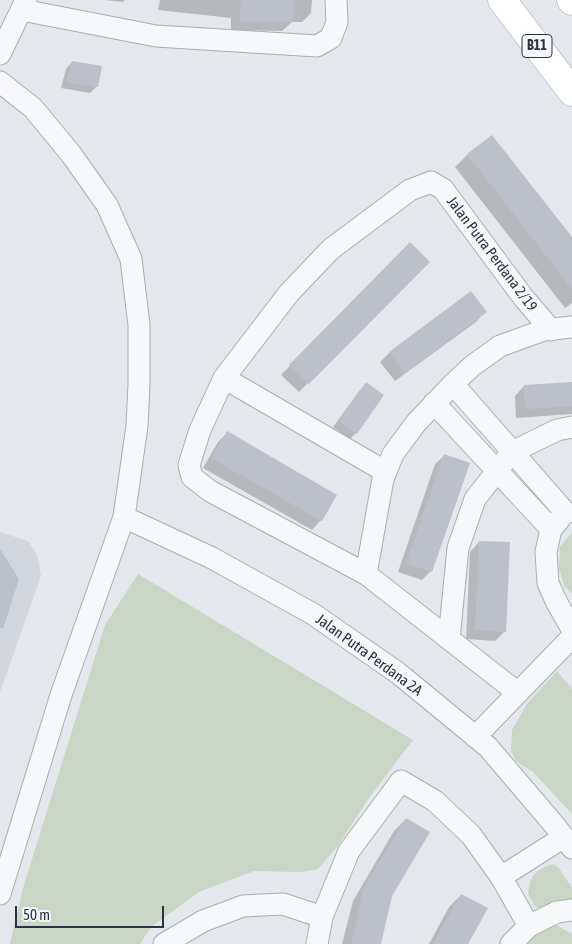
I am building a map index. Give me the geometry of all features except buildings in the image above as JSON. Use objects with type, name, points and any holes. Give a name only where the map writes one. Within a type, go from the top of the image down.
[{"type":"main road","name":"B11","points":[[502,0],[572,92]]},
{"type":"street","points":[[0,54],[24,5],[156,36],[317,46],[331,38],[337,22],[336,0]]},
{"type":"street","points":[[0,82],[33,108],[71,154],[107,204],[131,259],[139,325],[138,426],[124,517],[61,695],[0,894]]},
{"type":"street","name":"Jalan Putra Perdana 2/19","points":[[224,378],[289,292],[331,249],[410,190],[431,182],[443,189],[523,297],[551,330]]},
{"type":"street","points":[[366,574],[370,544],[386,472],[393,454],[416,423],[472,366],[500,346],[544,330],[572,327]]},
{"type":"street","points":[[386,472],[224,378],[200,430],[189,465],[192,477],[210,491],[366,574],[518,692]]},
{"type":"street","points":[[453,384],[512,452],[569,511],[550,528],[546,552],[548,583],[572,629]]},
{"type":"street","points":[[434,403],[550,528]]},
{"type":"street","points":[[449,639],[458,548],[475,499],[512,452],[557,430],[572,427]]},
{"type":"street","name":"Jalan Putra Perdana 2A","points":[[124,517],[212,558],[313,614],[398,673],[488,748],[568,843]]},
{"type":"street","points":[[475,737],[572,637]]},
{"type":"street","points":[[317,944],[322,917],[349,851],[401,781],[435,801],[471,835],[501,877],[529,926]]},
{"type":"street","points":[[501,877],[568,843]]},
{"type":"street","points":[[164,944],[203,921],[243,906],[282,904],[322,917]]},
{"type":"street","points":[[511,944],[529,926],[557,912],[572,910]]},
{"type":"shaded area","points":[[0,532],[28,541],[37,554],[41,576],[0,692]]},
{"type":"green space","points":[[572,532],[572,593],[564,586],[559,568],[560,547]]},
{"type":"green space","points":[[138,574],[413,740],[371,795],[337,847],[318,869],[301,872],[254,871],[199,892],[151,927],[140,944],[10,944],[23,888],[105,625]]},
{"type":"green space","points":[[557,671],[572,689],[572,814],[533,772],[516,761],[511,751],[512,730],[527,704]]},
{"type":"green space","points":[[553,864],[558,867],[572,888],[572,902],[539,908],[535,906],[528,894],[530,882],[535,873]]},
{"type":"green space","points":[[556,925],[572,934],[572,944],[522,944],[531,936]]}]
